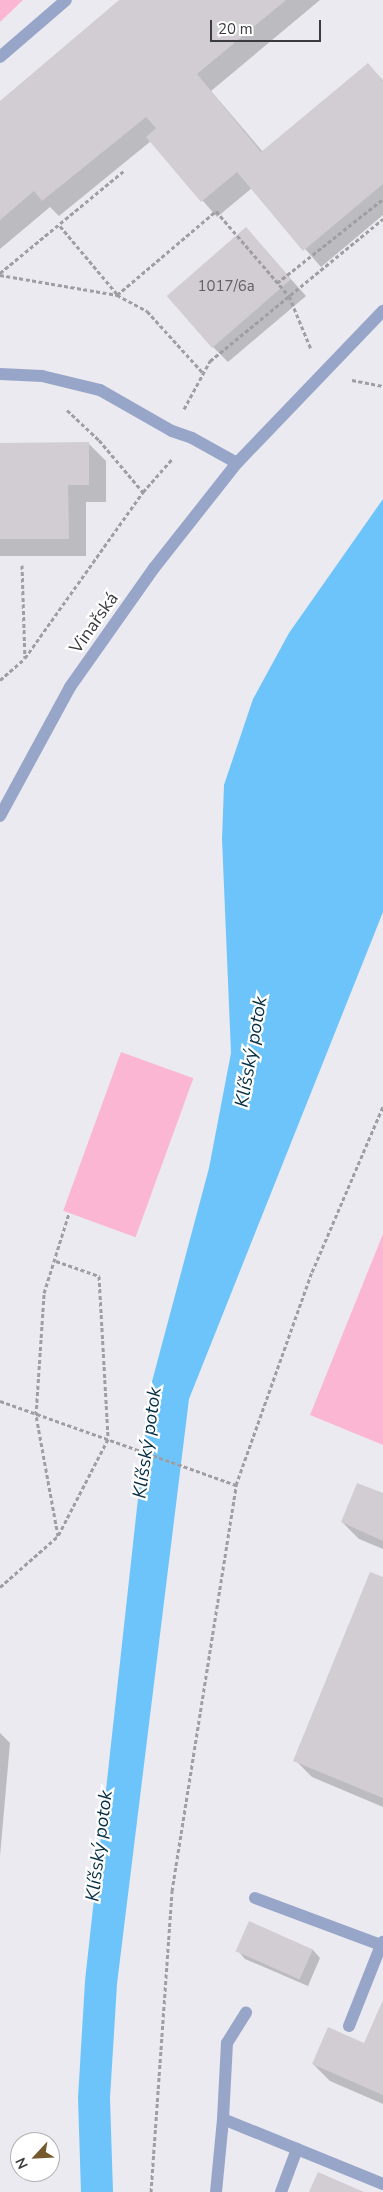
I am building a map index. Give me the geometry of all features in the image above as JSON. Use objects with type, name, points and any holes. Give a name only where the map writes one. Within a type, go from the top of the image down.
[{"type":"street","points":[[0,57],[66,0]]},
{"type":"street","name":"Vinařská","points":[[0,816],[70,687],[154,568],[237,463],[383,311]]},
{"type":"street","points":[[0,374],[42,376],[100,390],[172,431],[192,438],[237,463]]},
{"type":"street","points":[[255,1898],[382,1944],[349,2026]]},
{"type":"street","points":[[216,2192],[223,2118],[226,2043],[246,2013]]},
{"type":"street","points":[[223,2118],[383,2184]]},
{"type":"street","points":[[281,2192],[297,2149]]},
{"type":"path","points":[[0,274],[125,170]]},
{"type":"path","points":[[278,283],[383,199]]},
{"type":"path","points":[[117,294],[216,211],[289,296]]},
{"type":"path","points":[[172,431],[210,361],[383,219]]},
{"type":"path","points":[[60,226],[117,294]]},
{"type":"path","points":[[0,274],[117,294],[147,311],[203,374]]},
{"type":"path","points":[[56,380],[57,401],[99,440],[143,492]]},
{"type":"path","points":[[0,680],[24,658],[143,492],[192,438]]},
{"type":"path","points":[[22,565],[24,658]]},
{"type":"path","points":[[152,2192],[172,1890],[236,1485],[312,1272],[383,1106]]},
{"type":"path","points":[[58,1536],[36,1415],[44,1294],[56,1261],[69,1213]]},
{"type":"path","points":[[0,1587],[58,1536],[108,1439],[99,1276],[56,1261]]},
{"type":"path","points":[[0,1401],[236,1485]]},
{"type":"shaded area","points":[[0,0],[23,0],[0,22]]},
{"type":"shaded area","points":[[121,1052],[193,1078],[136,1237],[63,1211]]},
{"type":"shaded area","points":[[383,1234],[383,1445],[310,1415]]},
{"type":"water","name":"Klíšský potok","points":[[383,499],[383,912],[189,1399],[117,1984],[110,2098],[113,2192],[81,2192],[78,2098],[85,1981],[150,1389],[209,1168],[231,1053],[222,839],[224,785],[253,699],[289,633]]},
{"type":"building","points":[[119,0],[286,0],[197,74],[261,152],[368,63],[383,81],[383,184],[303,251],[237,172],[201,202],[146,137],[156,128],[146,117],[42,201],[34,191],[0,220],[0,101]]},
{"type":"building","points":[[246,227],[291,279],[212,348],[167,296]]},
{"type":"building","points":[[89,442],[89,485],[68,485],[69,539],[0,539],[0,443]]},
{"type":"building","points":[[357,1483],[383,1493],[383,1541],[341,1522]]},
{"type":"building","points":[[370,1572],[383,1577],[383,1798],[293,1761]]},
{"type":"building","points":[[249,1921],[313,1949],[300,1980],[236,1951]]},
{"type":"building","points":[[383,2000],[383,2095],[312,2064],[328,2027],[364,2043]]},
{"type":"building","points":[[318,2172],[364,2192],[309,2192]]}]
